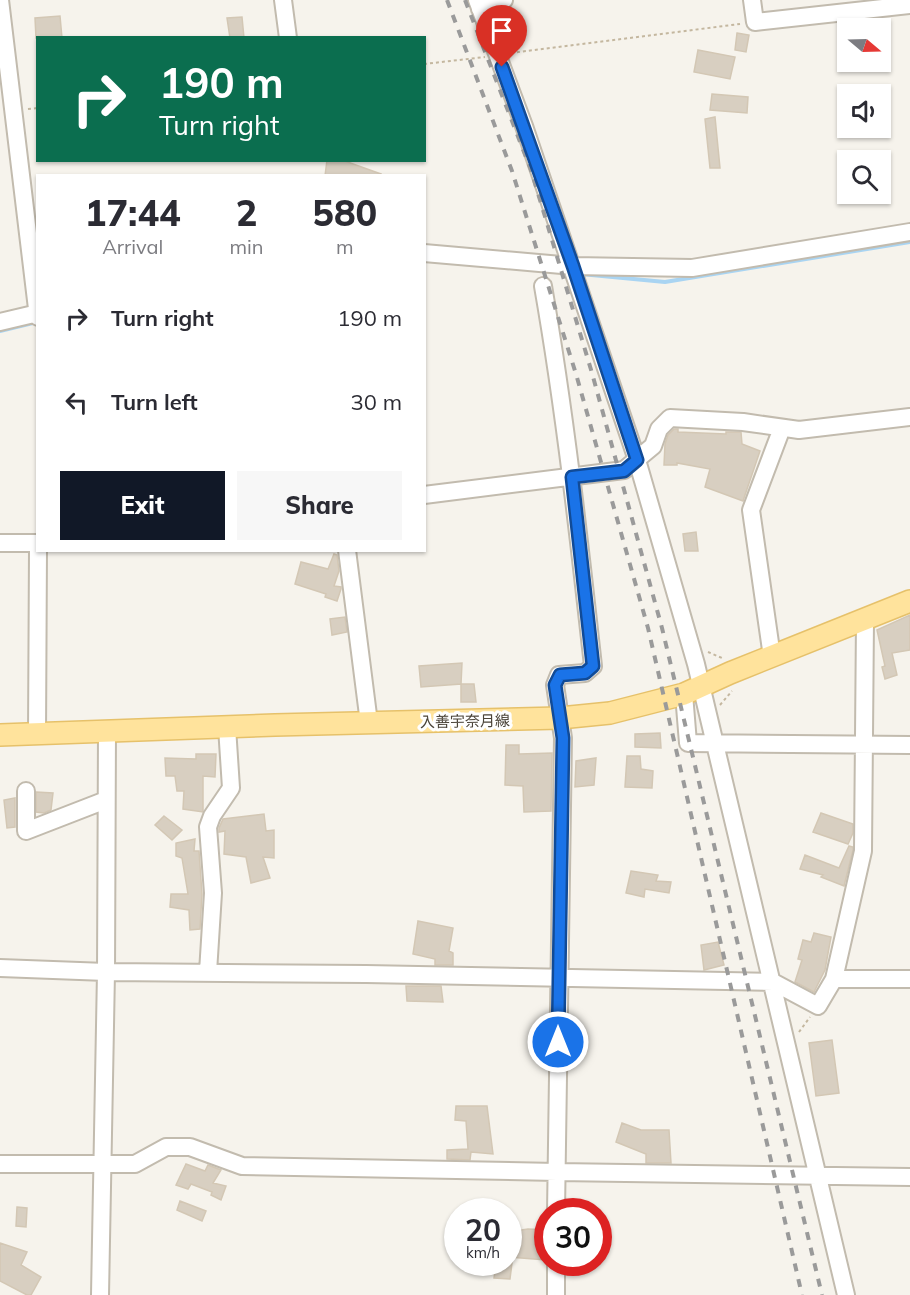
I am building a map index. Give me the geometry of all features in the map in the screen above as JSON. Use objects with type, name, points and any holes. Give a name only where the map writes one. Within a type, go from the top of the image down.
[{"type":"main road","name":"入善宇奈月線","points":[[0,735],[560,718],[610,713],[693,690],[910,601]]},
{"type":"street","points":[[0,0],[36,306]]},
{"type":"street","points":[[283,0],[288,36]]},
{"type":"street","points":[[504,0],[478,4],[573,266],[637,460],[693,690],[713,742],[773,982],[846,1295]]},
{"type":"street","points":[[752,0],[755,22],[910,5]]},
{"type":"street","points":[[426,254],[573,266],[692,268],[910,232]]},
{"type":"street","points":[[543,285],[572,477],[593,666],[585,673],[560,675],[555,685],[563,738],[556,1198]]},
{"type":"street","points":[[0,322],[36,314]]},
{"type":"street","points":[[426,495],[624,471],[653,446],[659,429],[670,418],[742,422],[799,430],[910,417]]},
{"type":"street","points":[[772,657],[751,510],[782,428]]},
{"type":"street","points":[[0,543],[36,543]]},
{"type":"street","points":[[37,734],[38,552]]},
{"type":"street","points":[[347,552],[369,723]]},
{"type":"street","points":[[0,968],[106,972],[773,982],[818,1006],[834,979],[863,851],[865,620]]},
{"type":"street","points":[[693,690],[688,743],[910,745]]},
{"type":"street","points":[[208,972],[213,893],[208,827],[212,816],[231,788],[227,727]]},
{"type":"street","points":[[100,1295],[106,972],[107,732]]},
{"type":"street","points":[[26,790],[26,831],[106,800]]},
{"type":"street","points":[[834,979],[910,979]]},
{"type":"street","points":[[0,1164],[102,1166],[135,1164],[166,1147],[190,1147],[242,1166],[910,1177]]},
{"type":"street","points":[[556,1276],[556,1295]]},
{"type":"path","points":[[506,54],[755,22]]},
{"type":"path","points":[[426,64],[484,57]]},
{"type":"building","points":[[60,16],[62,36],[36,36],[36,38],[35,18]]},
{"type":"building","points":[[242,17],[244,36],[230,36],[227,18]]},
{"type":"building","points":[[737,33],[749,35],[746,52],[735,50]]},
{"type":"building","points":[[698,50],[735,57],[730,79],[694,72]]},
{"type":"building","points":[[712,94],[748,97],[747,113],[710,110]]},
{"type":"building","points":[[715,117],[720,168],[710,168],[705,119]]},
{"type":"building","points":[[327,162],[348,162],[381,174],[325,174]]},
{"type":"building","points":[[674,429],[678,429],[678,432],[726,434],[726,432],[741,432],[742,444],[760,451],[743,501],[705,487],[710,469],[677,463],[677,465],[664,465],[665,444],[668,435]]},
{"type":"building","points":[[696,532],[698,551],[685,551],[683,534]]},
{"type":"building","points":[[334,554],[337,555],[339,571],[334,586],[341,587],[337,601],[325,597],[326,594],[295,584],[301,562],[328,569]]},
{"type":"building","points":[[910,615],[910,650],[892,653],[897,675],[885,679],[882,667],[885,666],[877,630]]},
{"type":"building","points":[[345,617],[347,632],[332,635],[330,619]]},
{"type":"building","points":[[462,663],[461,684],[421,687],[419,666]]},
{"type":"building","points":[[461,684],[474,684],[476,702],[461,702]]},
{"type":"building","points":[[660,733],[661,748],[635,747],[635,734]]},
{"type":"building","points":[[506,745],[519,745],[519,754],[552,753],[551,811],[524,812],[523,786],[505,785]]},
{"type":"building","points":[[196,754],[216,754],[215,777],[203,776],[203,812],[183,809],[184,791],[177,791],[175,776],[166,776],[165,758],[196,759]]},
{"type":"building","points":[[627,756],[640,756],[641,769],[653,771],[652,788],[625,787]]},
{"type":"building","points":[[596,758],[594,785],[575,787],[576,761]]},
{"type":"building","points":[[36,792],[53,793],[51,810],[44,813],[36,812]]},
{"type":"building","points":[[15,798],[15,827],[7,828],[4,800]]},
{"type":"building","points":[[821,813],[853,824],[853,833],[848,844],[813,832]]},
{"type":"building","points":[[264,814],[266,831],[274,830],[274,858],[263,857],[270,878],[251,883],[246,857],[224,854],[225,831],[219,832],[219,828],[223,819]]},
{"type":"building","points":[[164,816],[182,830],[172,840],[155,825]]},
{"type":"building","points":[[195,839],[194,851],[199,851],[202,894],[200,929],[190,930],[189,910],[170,907],[171,894],[188,894],[182,858],[176,856],[176,843]]},
{"type":"building","points":[[849,846],[853,847],[853,850],[844,886],[821,877],[823,875],[800,869],[805,855],[839,868]]},
{"type":"building","points":[[631,871],[658,875],[656,881],[671,882],[669,893],[645,889],[644,897],[626,893]]},
{"type":"building","points":[[418,921],[453,928],[449,951],[453,953],[453,965],[435,965],[435,959],[413,954]]},
{"type":"building","points":[[814,933],[831,937],[825,970],[814,992],[795,982],[802,960],[798,959],[803,940],[811,942]]},
{"type":"building","points":[[718,942],[724,965],[704,970],[701,945]]},
{"type":"building","points":[[406,986],[441,986],[443,1002],[407,1001]]},
{"type":"building","points":[[832,1040],[839,1093],[816,1096],[809,1043]]},
{"type":"building","points":[[456,1106],[487,1106],[493,1154],[471,1152],[470,1160],[447,1159],[447,1150],[468,1149],[466,1121],[455,1120]]},
{"type":"building","points":[[622,1123],[641,1130],[669,1130],[671,1163],[646,1163],[646,1154],[616,1142]]},
{"type":"building","points":[[186,1164],[205,1171],[208,1165],[221,1170],[213,1183],[226,1186],[221,1200],[211,1195],[212,1192],[191,1184],[188,1189],[176,1185]]},
{"type":"building","points":[[180,1201],[206,1211],[202,1221],[177,1210]]},
{"type":"building","points":[[17,1207],[27,1208],[26,1227],[16,1226]]},
{"type":"building","points":[[534,1229],[534,1259],[522,1258],[522,1230]]},
{"type":"building","points":[[0,1243],[27,1252],[21,1265],[41,1277],[31,1295],[0,1281]]},
{"type":"building","points":[[494,1276],[510,1276],[510,1279],[494,1278]]},
{"type":"waterway","points":[[581,274],[665,282],[910,242]]},
{"type":"waterway","points":[[0,331],[36,322]]},
{"type":"railway","points":[[447,0],[512,171],[576,374],[648,628],[802,1295]]},
{"type":"railway","points":[[465,0],[531,170],[592,373],[662,628],[822,1295]]},
{"type":"route","points":[[502,67],[573,266],[637,460],[624,471],[572,477],[593,666],[585,673],[560,675],[555,685],[563,738],[558,1042]]}]
